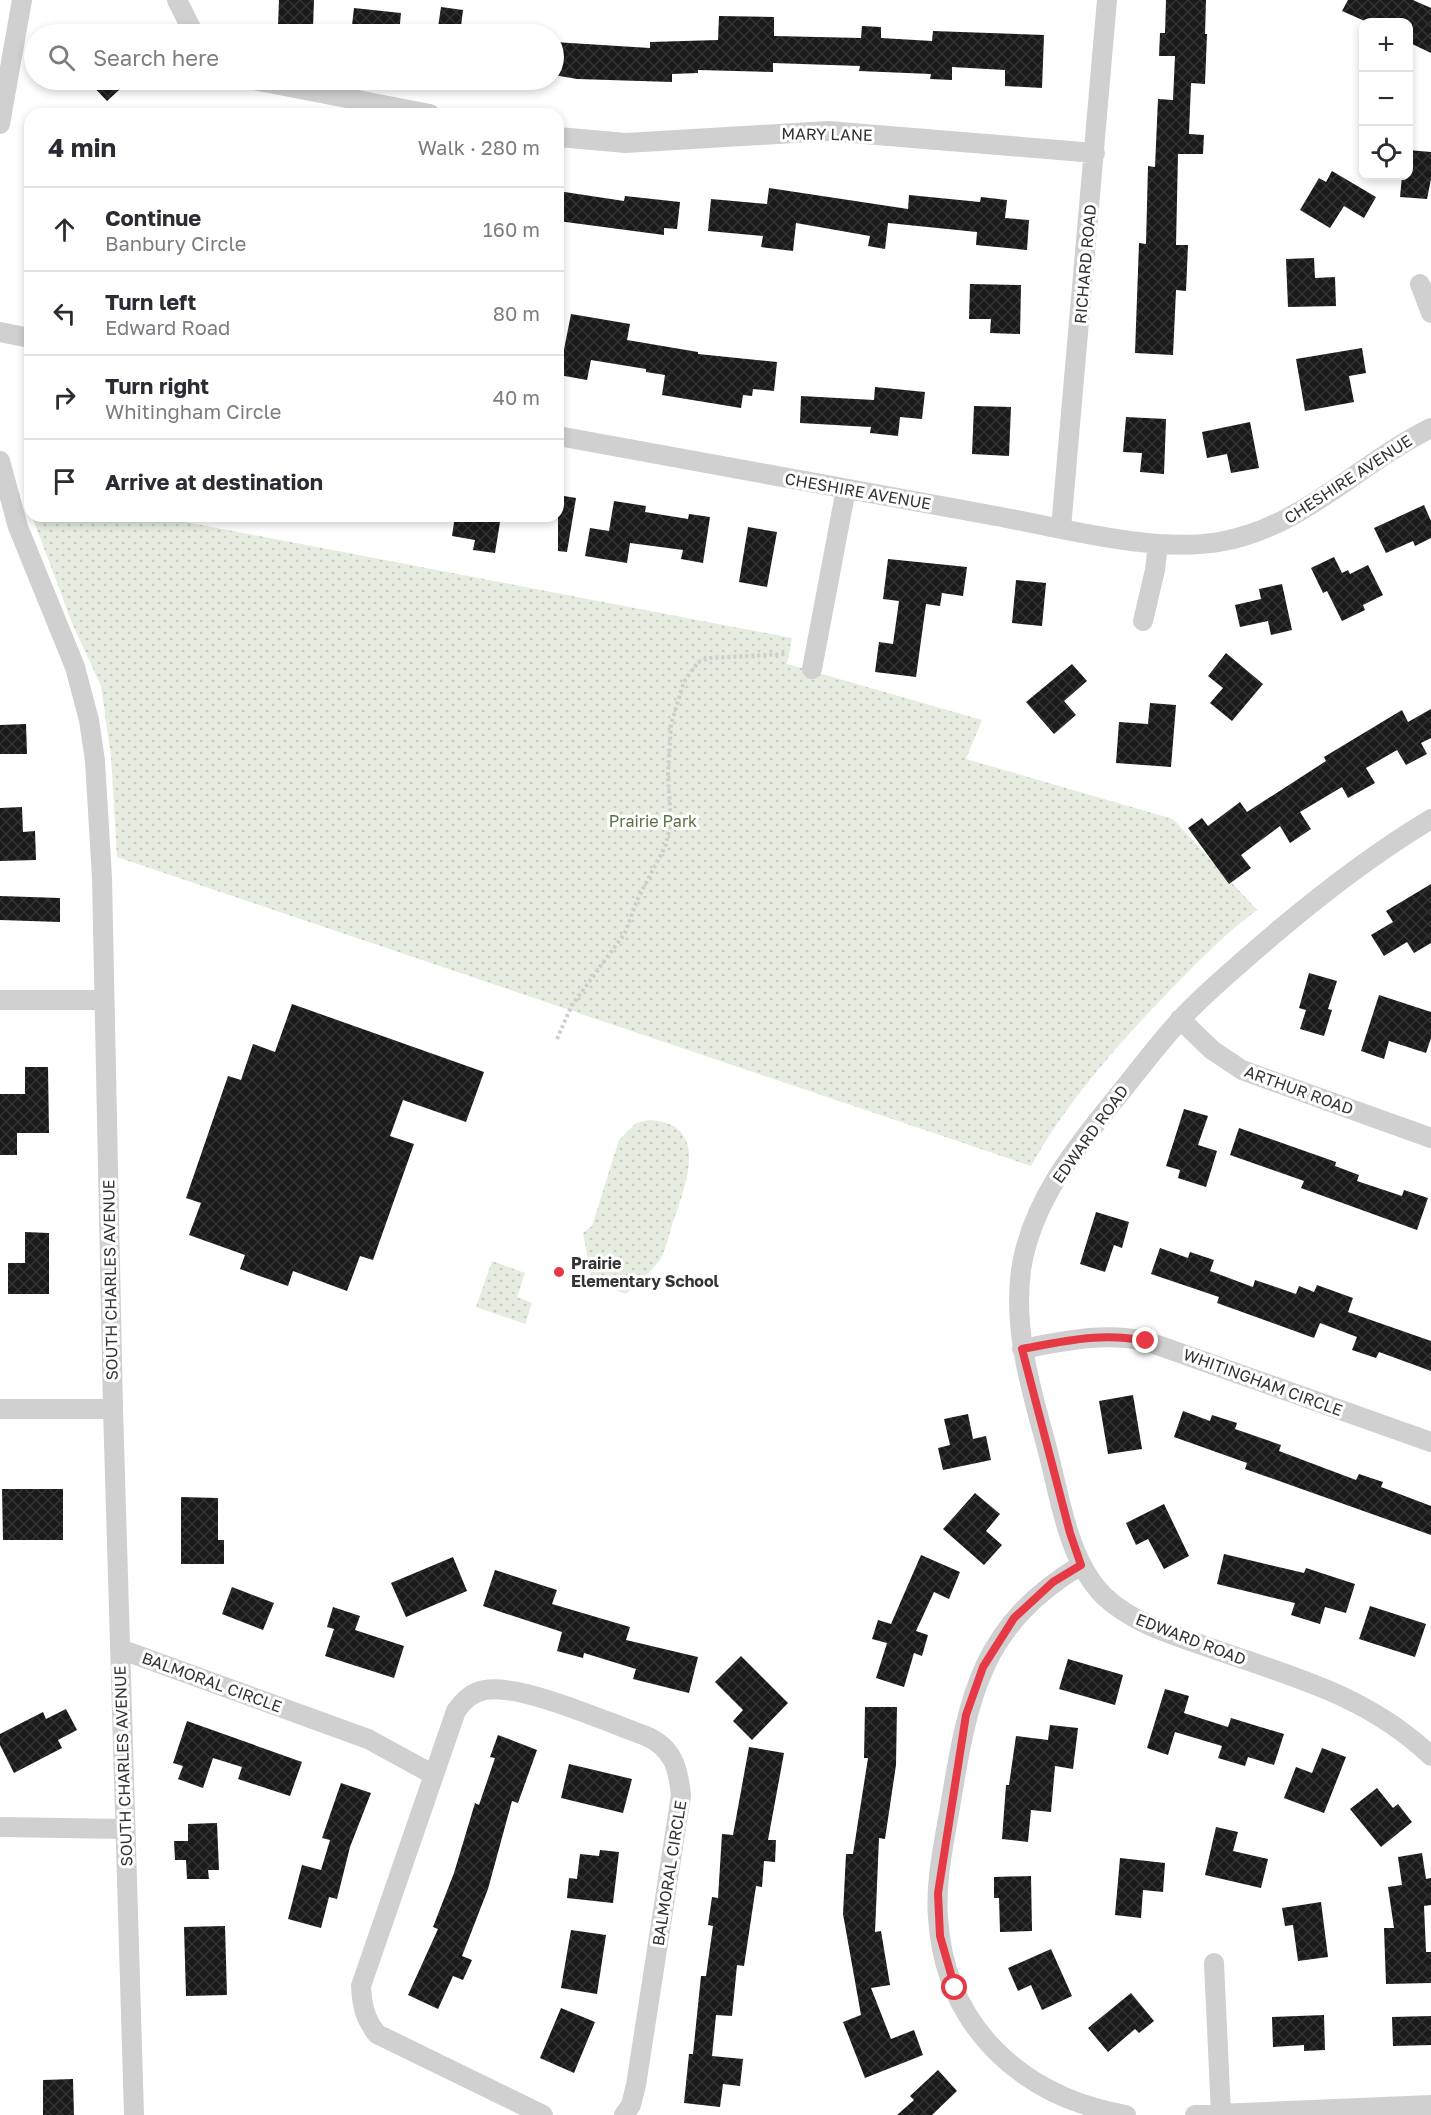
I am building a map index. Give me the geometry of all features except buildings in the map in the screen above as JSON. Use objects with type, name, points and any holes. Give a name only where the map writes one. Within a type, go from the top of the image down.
[{"type":"street","points":[[0,124],[22,0]]},
{"type":"street","points":[[177,0],[189,24]]},
{"type":"street","name":"RICHARD ROAD","points":[[1061,528],[1107,0]]},
{"type":"street","points":[[306,90],[399,108]]},
{"type":"street","name":"MARY LANE","points":[[564,137],[626,142],[828,131],[1095,153]]},
{"type":"street","points":[[1420,284],[1431,313]]},
{"type":"street","points":[[0,332],[24,337]]},
{"type":"street","name":"CHESHIRE AVENUE","points":[[564,437],[1158,544],[1220,542],[1272,527],[1306,510],[1390,450],[1431,428]]},
{"type":"street","name":"SOUTH CHARLES AVENUE","points":[[0,461],[18,527],[75,667],[89,720],[95,761],[99,825],[113,1409],[134,2115]]},
{"type":"street","points":[[812,669],[846,489]]},
{"type":"street","points":[[1143,621],[1155,570],[1158,544]]},
{"type":"street","name":"EDWARD ROAD","points":[[1431,819],[1367,861],[1290,919],[1180,1019],[1095,1124],[1048,1192],[1035,1221],[1021,1270],[1018,1309],[1022,1349],[1070,1533],[1081,1565],[1094,1585],[1127,1615],[1169,1633],[1339,1694],[1394,1724],[1431,1756]]},
{"type":"street","points":[[0,1000],[104,1000]]},
{"type":"street","name":"ARTHUR ROAD","points":[[1180,1019],[1212,1050],[1242,1070],[1431,1138]]},
{"type":"street","name":"WHITINGHAM CIRCLE","points":[[1022,1349],[1099,1336],[1146,1341],[1431,1442]]},
{"type":"street","points":[[0,1410],[113,1409]]},
{"type":"street","points":[[1081,1565],[1053,1582],[1026,1606],[997,1642],[983,1667],[963,1731],[942,1854],[938,1916],[946,1963],[955,1988],[972,2020],[995,2050],[1016,2069],[1054,2094],[1097,2110],[1126,2115]]},
{"type":"street","name":"BALMORAL CIRCLE","points":[[120,1649],[368,1739],[434,1775]]},
{"type":"street","name":"BALMORAL CIRCLE","points":[[543,2115],[377,2034],[369,2024],[362,2007],[361,1986],[456,1711],[472,1694],[486,1689],[516,1689],[657,1741],[672,1756],[678,1768],[681,1795],[636,2085],[631,2105],[624,2115]]},
{"type":"street","points":[[0,1827],[125,1829]]},
{"type":"street","points":[[1214,1963],[1221,2114]]},
{"type":"street","points":[[1195,2115],[1431,2105]]},
{"type":"path","points":[[557,1039],[572,1005],[625,933],[637,900],[665,847],[671,823],[669,775],[671,724],[688,676],[698,662],[710,658],[786,654]]},
{"type":"green space","name":"Prairie Park","points":[[34,522],[185,522],[792,638],[787,664],[982,720],[966,759],[1173,819],[1257,910],[1205,955],[1116,1048],[1079,1093],[1031,1166],[117,857],[111,757],[101,686],[72,623]]},
{"type":"green space","points":[[649,1120],[668,1124],[681,1132],[687,1144],[689,1158],[687,1174],[659,1261],[626,1294],[592,1280],[583,1233],[592,1226],[619,1140],[636,1123]]},
{"type":"green space","points":[[492,1261],[525,1273],[517,1297],[532,1303],[525,1324],[476,1307]]},
{"type":"place","name":"Prairie Elementary School","points":[[559,1272]]},
{"type":"route","points":[[955,1988],[940,1936],[938,1893],[942,1854],[966,1715],[983,1667],[1014,1618],[1053,1582],[1081,1565],[1070,1533],[1022,1349],[1091,1336],[1107,1335],[1146,1341]]}]
